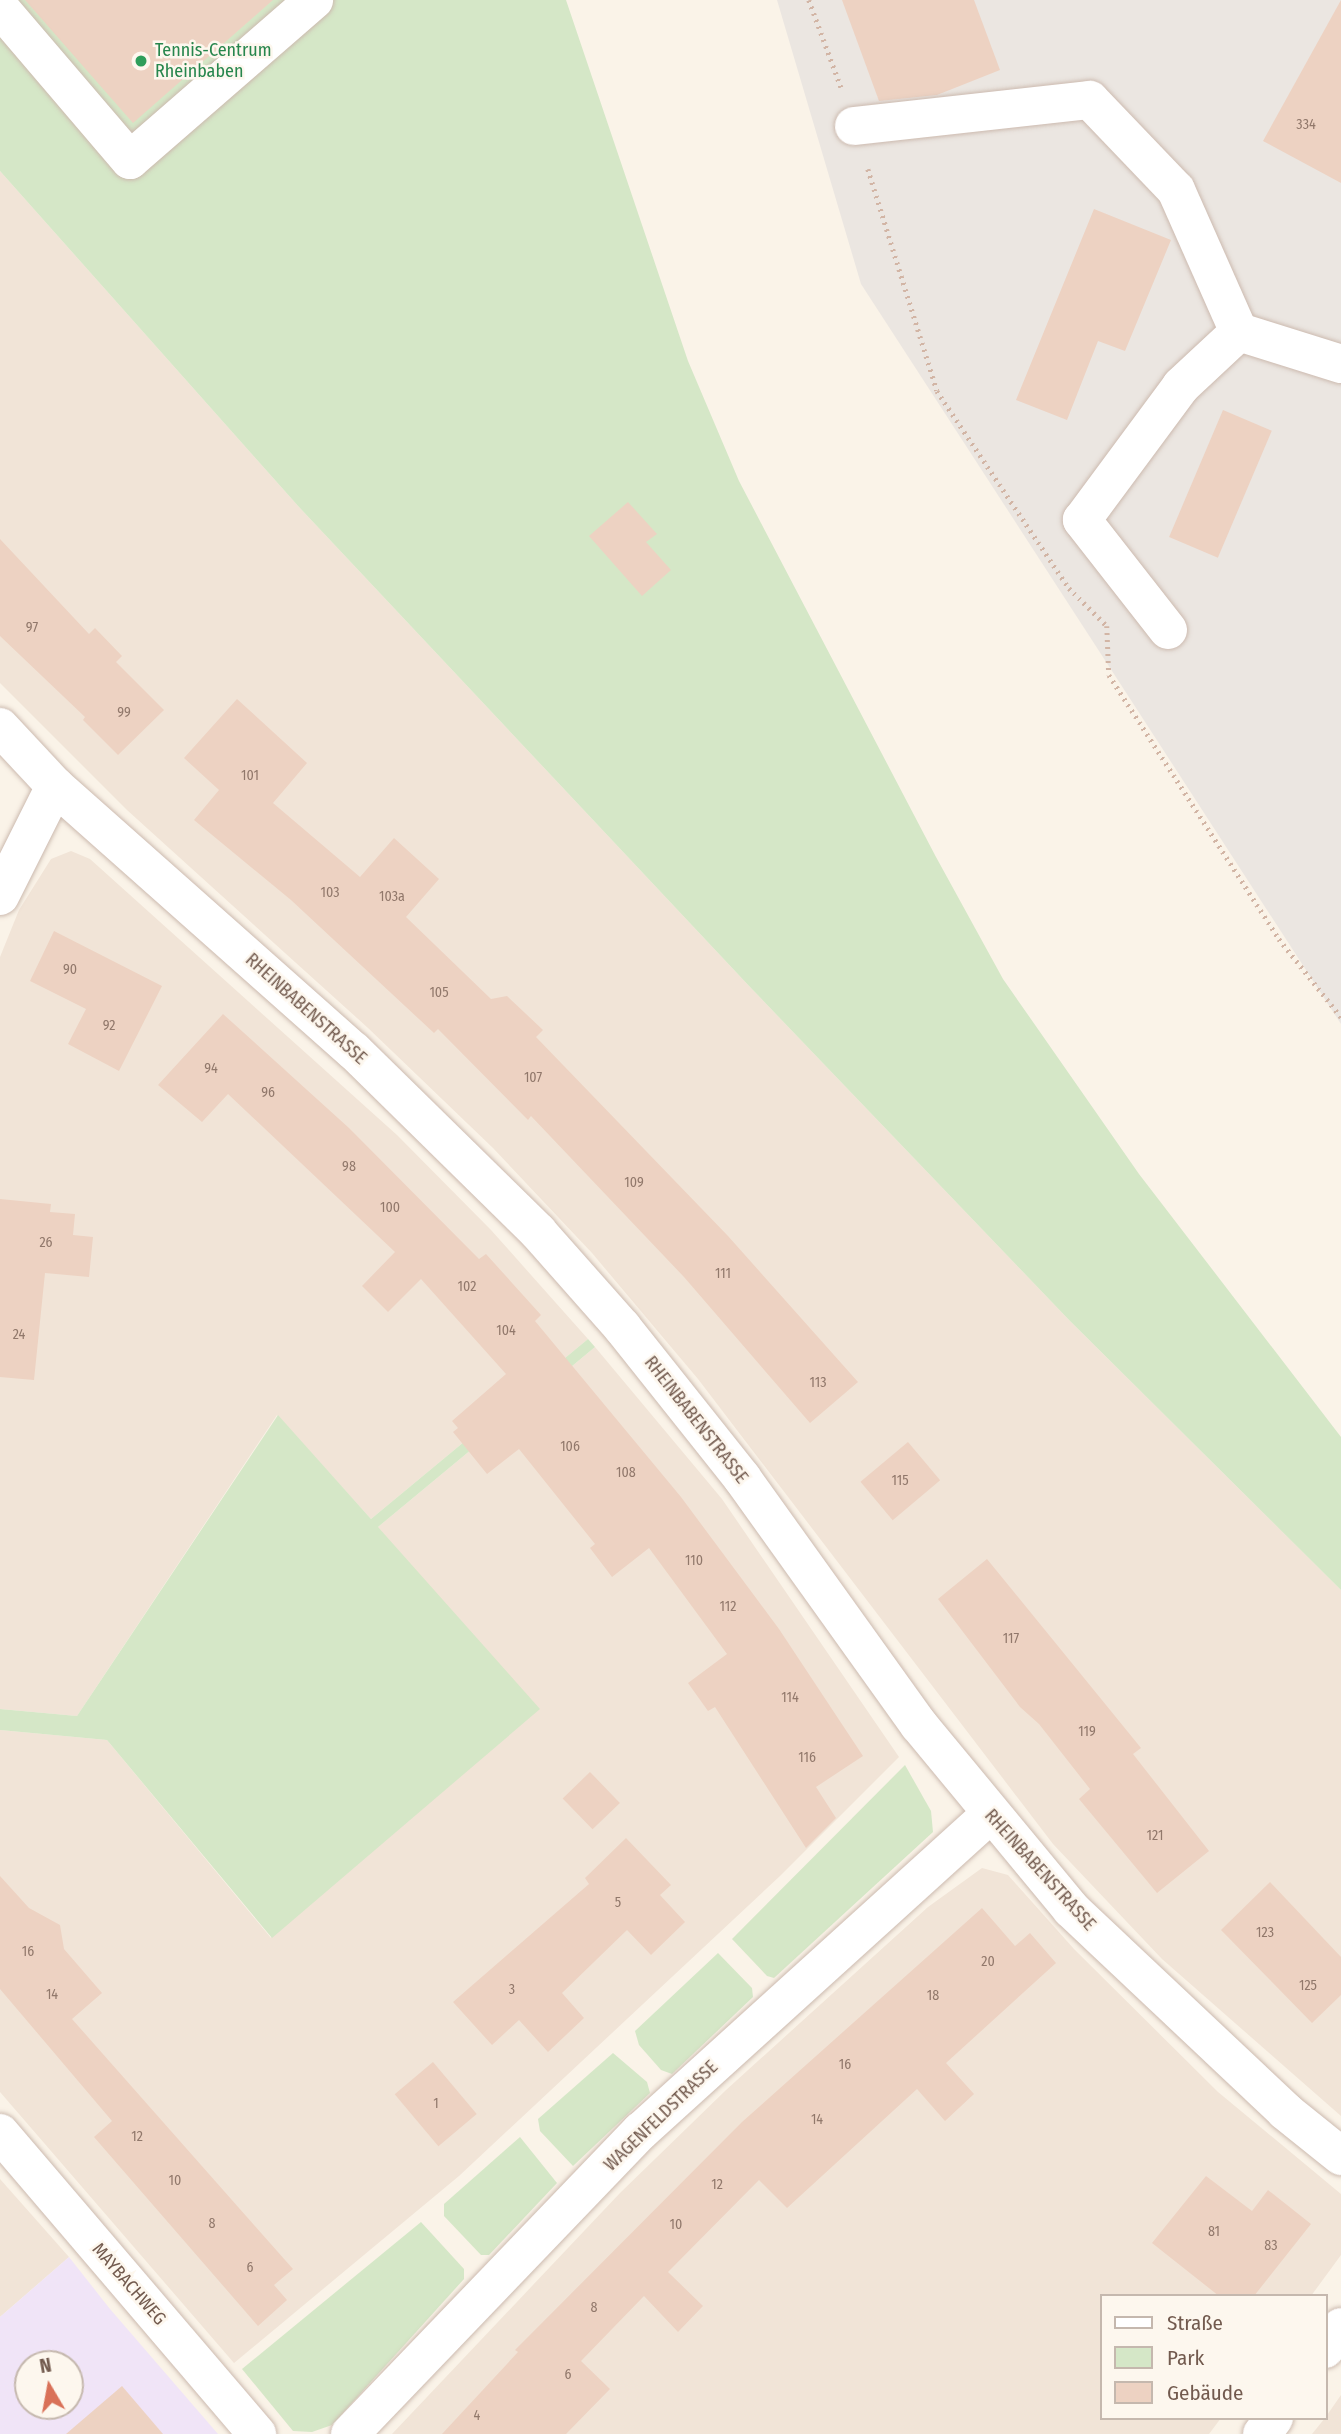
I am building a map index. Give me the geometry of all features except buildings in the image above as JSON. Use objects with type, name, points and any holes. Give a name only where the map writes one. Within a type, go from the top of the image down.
[{"type":"street","points":[[0,8],[130,160],[314,0]]},
{"type":"street","points":[[854,126],[1090,100],[1176,190],[1239,332],[1339,367],[1341,364]]},
{"type":"street","points":[[1168,630],[1082,520],[1181,386],[1239,332]]},
{"type":"street","name":"RHEINBABENSTRASSE","points":[[0,727],[55,786],[354,1051],[538,1232],[622,1327],[742,1478],[919,1725],[989,1815],[1071,1909],[1137,1973],[1341,2156]]},
{"type":"street","points":[[0,896],[55,786]]},
{"type":"street","name":"WAGENFELDSTRASSE","points":[[350,2434],[641,2131],[989,1815]]},
{"type":"street","name":"MAYBACHWEG","points":[[0,2133],[257,2434]]},
{"type":"street","points":[[1327,2345],[1341,2327]]},
{"type":"shaded area","points":[[777,0],[1341,0],[1341,1024],[861,284]]},
{"type":"shaded area","points":[[0,171],[299,507],[750,987],[1070,1321],[1341,1590],[1341,2116],[1162,1959],[1053,1844],[698,1379],[592,1253],[493,1148],[368,1028],[127,810],[0,683]]},
{"type":"shaded area","points":[[71,851],[90,859],[397,1135],[491,1230],[588,1339],[371,1519],[277,1415],[77,1716],[0,1709],[0,957],[19,910],[51,859]]},
{"type":"shaded area","points":[[595,1347],[722,1499],[899,1757],[780,1876],[459,2176],[234,2363],[0,2092],[0,1730],[107,1740],[271,1938],[378,1527]]},
{"type":"shaded area","points":[[982,1868],[1008,1875],[1074,1949],[1218,2092],[1341,2194],[1341,2255],[1312,2294],[1100,2294],[1100,2420],[1220,2420],[1209,2434],[392,2434],[620,2193],[726,2090],[928,1907]]},
{"type":"shaded area","points":[[0,2179],[69,2257],[0,2317]]},
{"type":"shaded area","points":[[69,2257],[110,2309],[218,2434],[0,2434],[0,2317]]},
{"type":"shaded area","points":[[1341,2395],[1341,2434],[1312,2434],[1323,2420],[1327,2420],[1327,2415]]},
{"type":"green space","points":[[0,0],[566,0],[688,361],[739,481],[936,857],[1003,979],[1139,1174],[1341,1437],[1341,1590],[1070,1321],[750,987],[299,507],[0,171]]},
{"type":"green space","points":[[588,1339],[595,1347],[378,1527],[540,1709],[272,1938],[107,1740],[0,1730],[0,1709],[77,1716],[278,1415],[371,1519]]},
{"type":"green space","points":[[905,1765],[931,1811],[933,1832],[774,1978],[767,1976],[732,1939]]},
{"type":"green space","points":[[718,1953],[752,1988],[753,1997],[672,2074],[661,2070],[639,2045],[635,2031]]},
{"type":"green space","points":[[613,2053],[647,2082],[650,2093],[573,2166],[540,2131],[538,2119]]},
{"type":"green space","points":[[520,2137],[557,2183],[489,2255],[481,2255],[444,2216],[444,2204]]},
{"type":"green space","points":[[421,2222],[464,2269],[464,2279],[332,2425],[312,2432],[293,2431],[242,2369]]},
{"type":"place","name":"Tennis-Centrum Rheinbaben","points":[[141,61]]}]
